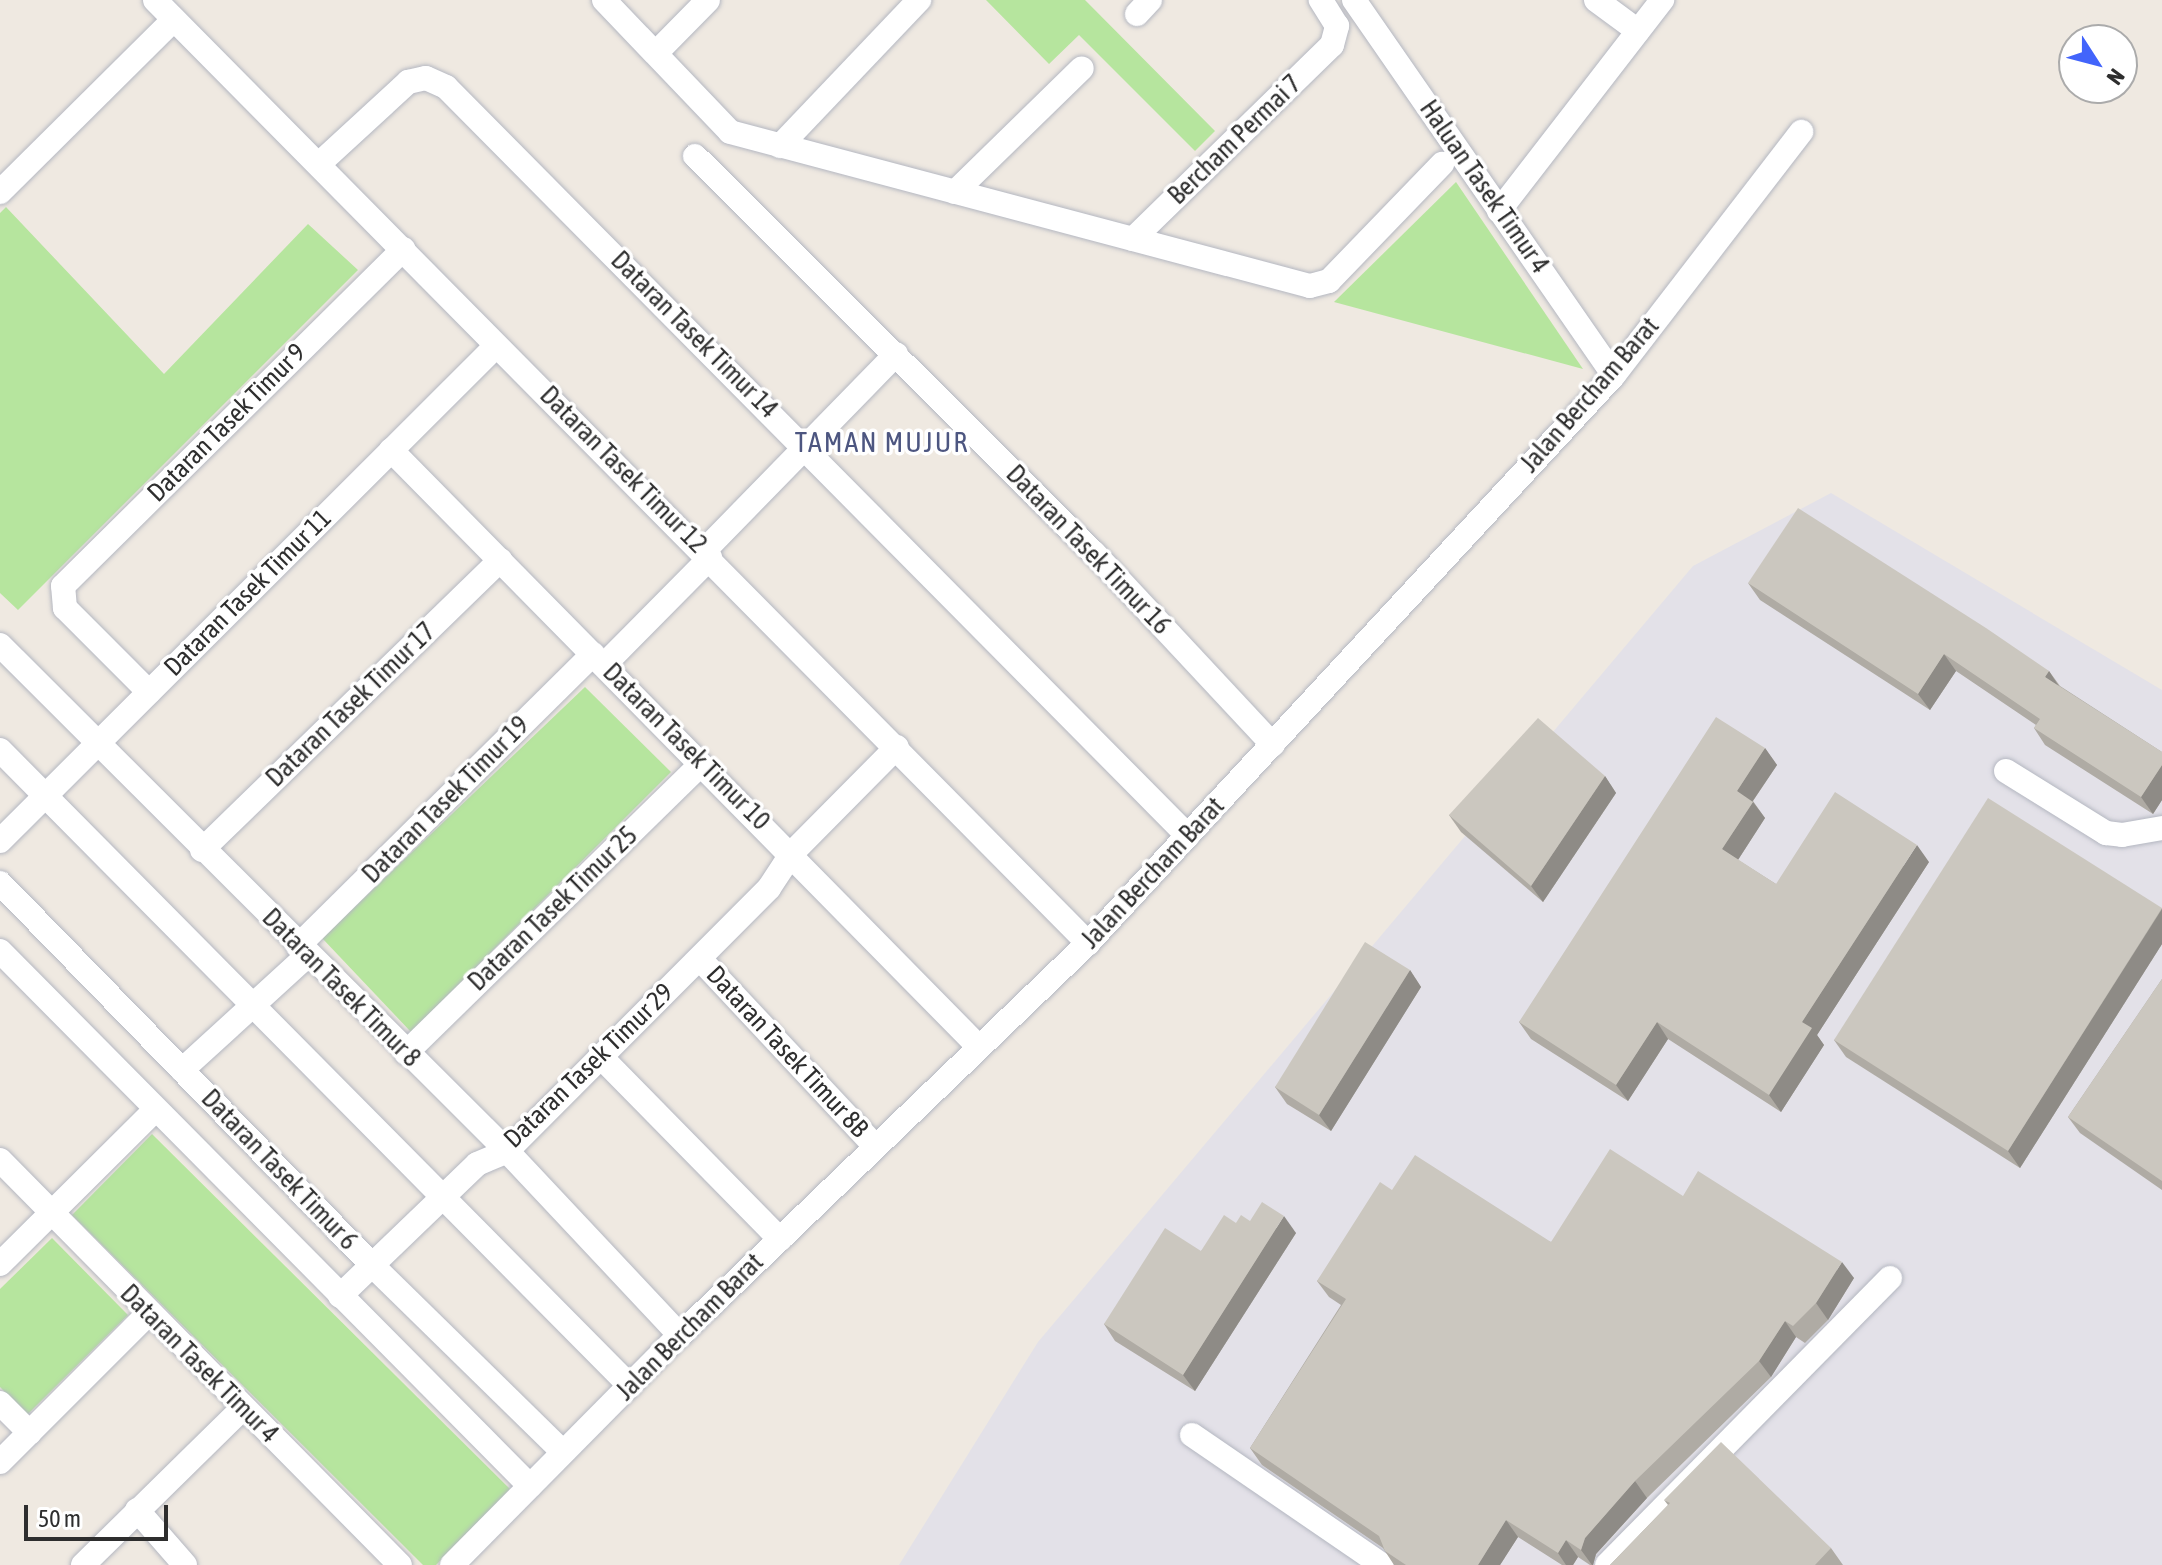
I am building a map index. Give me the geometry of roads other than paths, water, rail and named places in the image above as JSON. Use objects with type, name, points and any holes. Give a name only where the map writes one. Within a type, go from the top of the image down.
[{"type":"street","name":"Dataran Tasek Timur 12","points":[[155,0],[320,163],[496,346],[707,555],[1088,943]]},
{"type":"street","points":[[604,0],[730,132],[1320,286],[1442,164]]},
{"type":"street","points":[[656,53],[708,0]]},
{"type":"street","points":[[780,146],[919,0]]},
{"type":"street","name":"Bercham Permai 7","points":[[1133,239],[1336,39],[1337,26],[1321,0]]},
{"type":"street","name":"Haluan Tasek Timur 4","points":[[1354,0],[1614,375]]},
{"type":"street","points":[[1596,0],[1638,31]]},
{"type":"street","points":[[1499,211],[1662,0]]},
{"type":"street","points":[[0,192],[174,19]]},
{"type":"street","points":[[955,192],[1082,68]]},
{"type":"street","name":"Dataran Tasek Timur 14","points":[[320,163],[408,82],[426,78],[446,87],[807,447],[1188,836]]},
{"type":"street","name":"Jalan Bercham Barat","points":[[452,1565],[680,1335],[1088,943],[1614,375],[1801,132]]},
{"type":"street","name":"Dataran Tasek Timur 16","points":[[695,156],[1094,553],[1273,745]]},
{"type":"street","name":"Dataran Tasek Timur 9","points":[[149,692],[61,602],[63,586],[403,249]]},
{"type":"street","name":"Dataran Tasek Timur 11","points":[[0,841],[496,346]]},
{"type":"street","name":"Dataran Tasek Timur 19","points":[[182,1070],[253,1005],[303,950],[707,555],[896,354]]},
{"type":"street","name":"Dataran Tasek Timur 10","points":[[391,450],[700,765],[792,853],[979,1047]]},
{"type":"street","name":"Dataran Tasek Timur 17","points":[[202,850],[500,560]]},
{"type":"street","name":"Dataran Tasek Timur 8","points":[[0,645],[202,850],[507,1151],[680,1335]]},
{"type":"street","name":"Dataran Tasek Timur 29","points":[[340,1296],[484,1159],[507,1151],[769,888],[792,853],[897,747]]},
{"type":"street","points":[[0,750],[630,1386]]},
{"type":"street","name":"Dataran Tasek Timur 25","points":[[406,1053],[700,765]]},
{"type":"street","points":[[2006,771],[2106,833],[2122,835],[2162,828]]},
{"type":"street","name":"Dataran Tasek Timur 6","points":[[0,883],[372,1265],[563,1452]]},
{"type":"street","name":"Dataran Tasek Timur 6","points":[[0,951],[154,1111],[530,1486]]},
{"type":"street","name":"Dataran Tasek Timur 8B","points":[[700,959],[875,1146]]},
{"type":"street","points":[[600,1056],[780,1239]]},
{"type":"street","points":[[0,1264],[154,1111]]},
{"type":"street","name":"Dataran Tasek Timur 4","points":[[0,1160],[242,1409],[400,1565]]},
{"type":"street","points":[[1607,1565],[1890,1278]]},
{"type":"street","points":[[0,1462],[149,1313]]},
{"type":"street","points":[[0,1403],[30,1433]]},
{"type":"street","points":[[83,1565],[242,1409]]},
{"type":"street","points":[[1192,1435],[1382,1565]]},
{"type":"street","points":[[137,1510],[183,1564]]},
{"type":"district","name":"TAMAN MUJUR","points":[[882,442]]}]
